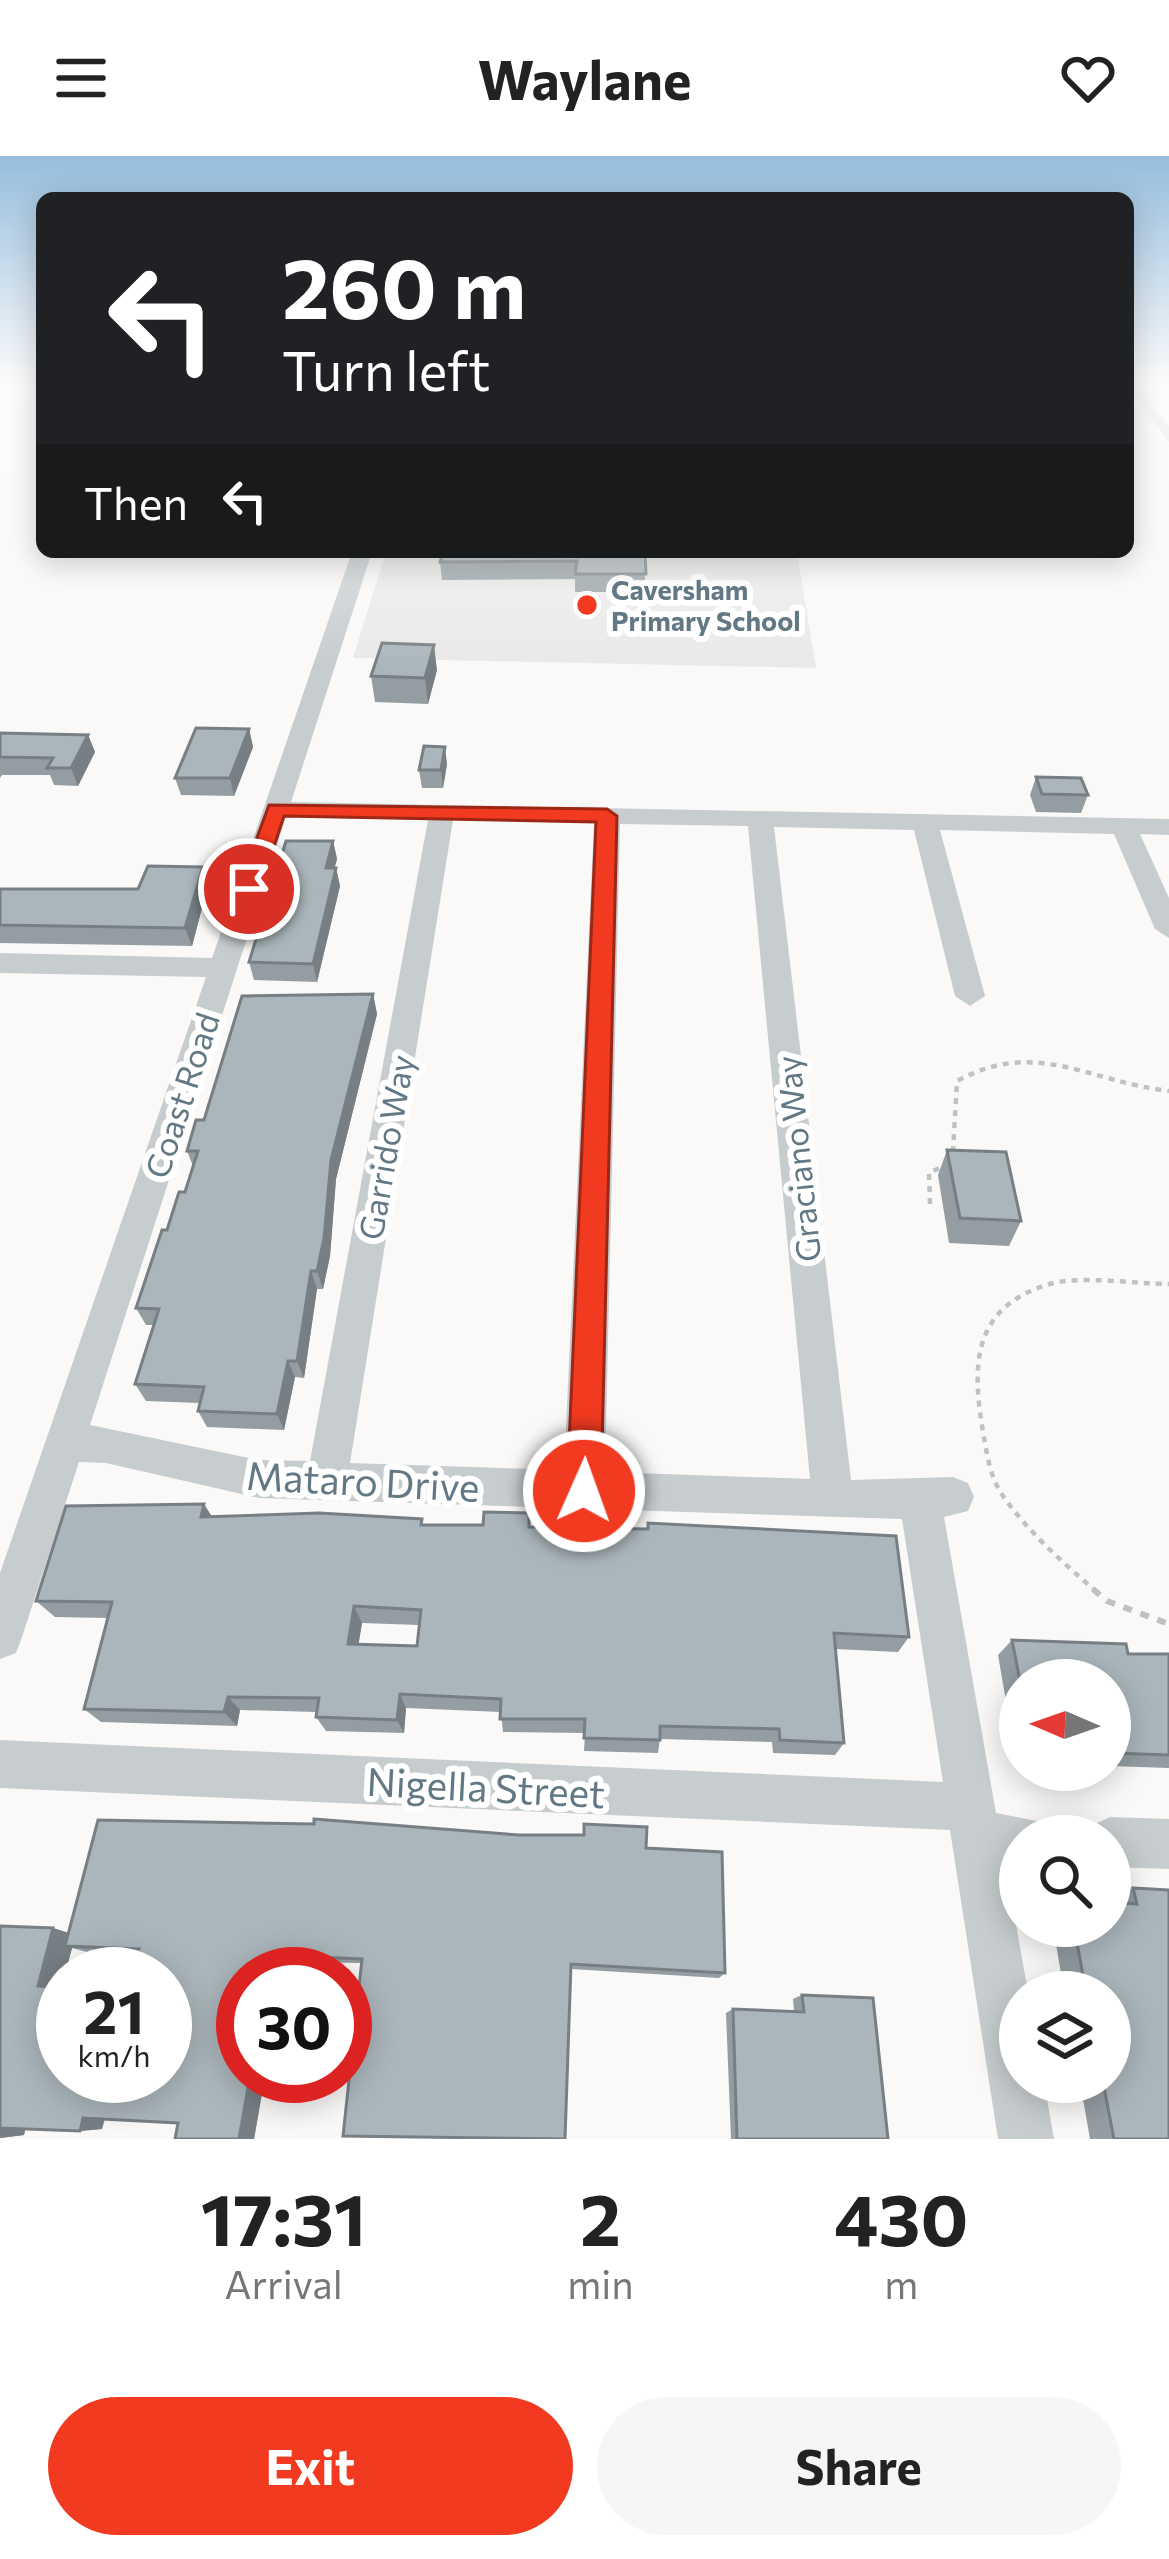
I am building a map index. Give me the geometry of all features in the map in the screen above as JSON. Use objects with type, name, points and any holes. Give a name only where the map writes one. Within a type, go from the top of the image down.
[{"type":"street","name":"Coast Road","points":[[0,1637],[360,558]]},
{"type":"street","points":[[276,809],[1169,826]]},
{"type":"street","name":"Garrido Way","points":[[327,1480],[442,813]]},
{"type":"street","points":[[584,1491],[607,816]]},
{"type":"street","name":"Graciano Way","points":[[760,819],[833,1500]]},
{"type":"street","points":[[926,822],[970,996]]},
{"type":"street","points":[[1124,826],[1169,929]]},
{"type":"street","points":[[0,963],[223,968]]},
{"type":"street","name":"Mataro Drive","points":[[65,1443],[106,1444],[259,1479],[833,1500],[936,1499],[990,1827]]},
{"type":"street","name":"Nigella Street","points":[[0,1764],[990,1827]]},
{"type":"street","points":[[990,1827],[1026,2139]]},
{"type":"street","points":[[1131,1843],[1169,1844]]},
{"type":"path","points":[[930,1204],[929,1174],[953,1157],[957,1082],[993,1060],[1047,1059],[1090,1077],[1169,1091]]},
{"type":"path","points":[[1169,1284],[1051,1283],[1007,1307],[981,1341],[973,1372],[990,1469],[1000,1491],[1048,1550],[1107,1600],[1169,1624]]},
{"type":"shaded area","name":"Caversham Primary School","points":[[384,558],[798,558],[816,668],[353,658]]},
{"type":"building","points":[[441,558],[645,558],[646,574],[575,574],[577,561],[440,562]]},
{"type":"building","points":[[382,643],[434,645],[425,678],[371,676]]},
{"type":"building","points":[[196,728],[249,729],[230,778],[175,778]]},
{"type":"building","points":[[0,733],[88,735],[71,768],[47,768],[53,758],[0,757]]},
{"type":"building","points":[[424,746],[445,747],[441,770],[419,770]]},
{"type":"building","points":[[1036,777],[1081,778],[1088,795],[1042,794]]},
{"type":"building","points":[[286,841],[333,841],[326,868],[336,868],[313,964],[249,962]]},
{"type":"building","points":[[148,866],[203,867],[185,928],[0,925],[0,889],[138,889]]},
{"type":"building","points":[[373,994],[331,1160],[324,1238],[317,1271],[311,1271],[297,1361],[288,1361],[277,1414],[198,1411],[204,1387],[135,1384],[159,1309],[136,1308],[162,1230],[167,1230],[179,1192],[185,1192],[198,1151],[187,1151],[196,1120],[204,1120],[242,996]]},
{"type":"building","points":[[947,1150],[1006,1152],[1021,1221],[960,1218]]},
{"type":"building","points":[[204,1504],[201,1517],[319,1513],[422,1519],[421,1525],[483,1525],[484,1512],[529,1513],[529,1527],[648,1529],[648,1523],[896,1536],[909,1637],[834,1633],[844,1743],[780,1740],[779,1729],[660,1726],[660,1740],[584,1738],[585,1719],[500,1719],[501,1699],[400,1694],[397,1720],[316,1717],[319,1698],[228,1697],[224,1712],[84,1709],[112,1602],[36,1601],[66,1506]],"holes":[[[354,1606],[421,1610],[417,1646],[348,1644]]]},
{"type":"building","points":[[1012,1640],[1126,1644],[1128,1654],[1169,1654],[1169,1755],[1131,1754],[1131,1659],[1016,1659]]},
{"type":"building","points":[[314,1819],[519,1835],[584,1835],[584,1824],[647,1827],[646,1848],[722,1852],[725,1973],[571,1964],[565,2139],[343,2136],[347,2103],[372,2103],[372,1947],[216,1947],[216,2103],[245,2103],[239,2139],[175,2139],[178,2123],[83,2118],[80,2131],[0,2128],[0,1926],[53,1928],[48,1947],[36,1947],[36,2103],[192,2103],[192,1947],[65,1946],[98,1820],[314,1824]]},
{"type":"building","points":[[1133,1888],[1169,1890],[1169,2139],[1114,2139],[1107,2103],[1131,2103],[1131,1971],[1082,1971],[1078,1947],[1131,1947],[1131,1904],[1137,1904]]},
{"type":"building","points":[[802,1995],[873,1998],[888,2139],[737,2139],[733,2009],[804,2012]]},
{"type":"place","name":"Caversham Primary School","points":[[587,605]]},
{"type":"route","points":[[249,889],[276,809],[607,816],[584,1491]]}]
